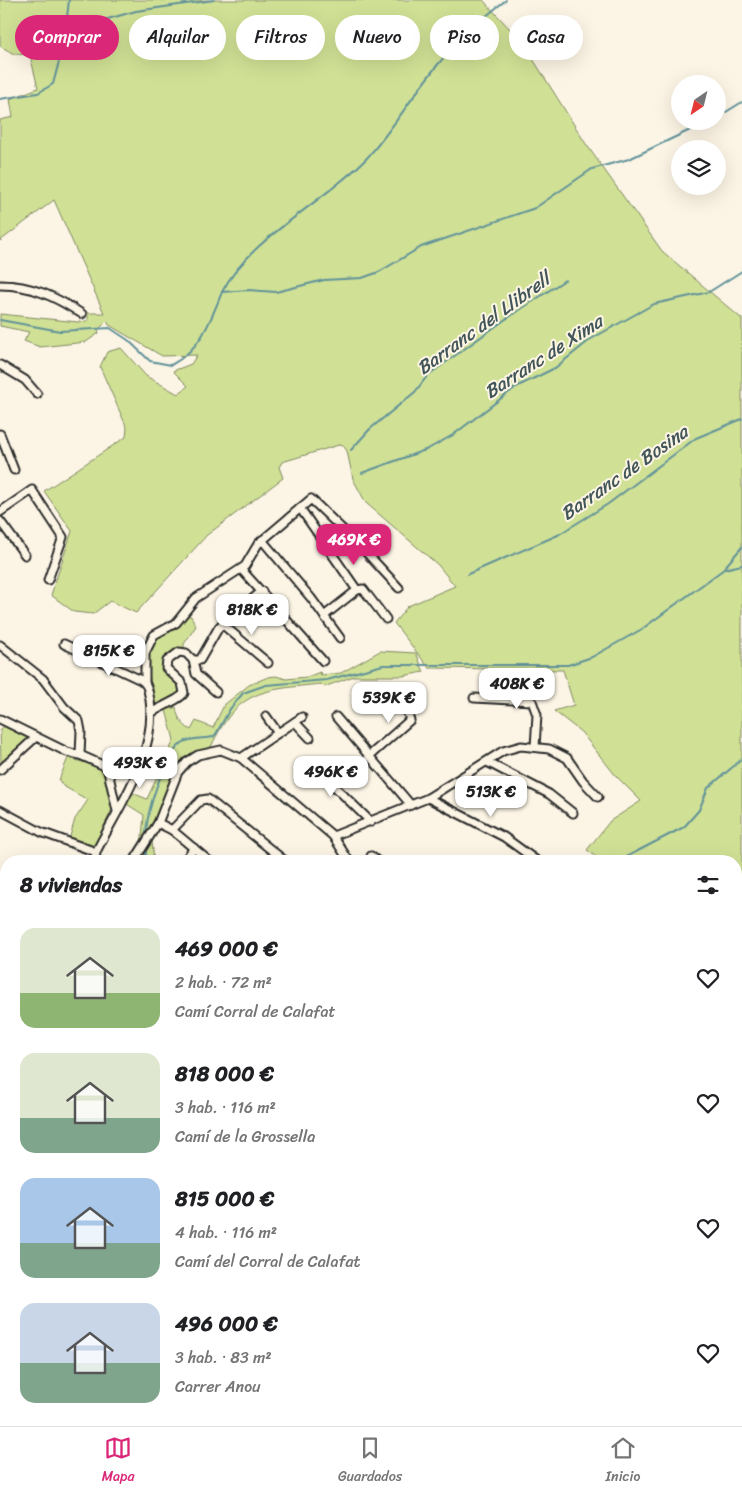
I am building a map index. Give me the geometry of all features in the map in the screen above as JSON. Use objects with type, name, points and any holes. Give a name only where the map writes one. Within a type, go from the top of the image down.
[{"type":"street","points":[[0,285],[27,287],[41,291],[82,314]]},
{"type":"street","points":[[0,365],[25,380],[37,394]]},
{"type":"street","points":[[0,434],[14,470]]},
{"type":"street","points":[[0,512],[32,490],[63,537],[48,580]]},
{"type":"street","points":[[96,855],[142,758],[151,728],[151,713],[145,682],[145,653],[154,635],[176,624],[196,598],[241,569],[249,561],[262,540],[309,500],[314,500],[399,588]]},
{"type":"street","points":[[300,508],[357,590]]},
{"type":"street","points":[[0,521],[25,556]]},
{"type":"street","points":[[262,540],[340,638]]},
{"type":"street","points":[[241,569],[323,661]]},
{"type":"street","points":[[324,616],[357,590],[363,589],[386,619]]},
{"type":"street","points":[[193,660],[200,660],[222,624],[262,591]]},
{"type":"street","points":[[222,624],[268,663]]},
{"type":"street","points":[[64,644],[145,682]]},
{"type":"street","points":[[0,645],[43,679],[64,708],[79,721],[81,731],[80,755]]},
{"type":"street","points":[[151,713],[164,704],[180,699],[184,693],[182,683],[166,668],[167,661],[179,652],[189,655],[193,660],[196,674],[216,692]]},
{"type":"street","points":[[368,757],[410,720],[399,689]]},
{"type":"street","points":[[474,698],[532,701],[537,715],[535,747]]},
{"type":"street","points":[[266,716],[278,733]]},
{"type":"street","points":[[336,716],[368,757],[411,805]]},
{"type":"street","points":[[241,758],[302,717]]},
{"type":"street","points":[[0,719],[67,752],[80,755],[108,768],[117,811]]},
{"type":"street","points":[[294,722],[310,738]]},
{"type":"street","points":[[0,770],[36,737]]},
{"type":"street","points":[[333,836],[428,798],[511,748],[535,747],[556,752],[567,758],[583,781],[598,796]]},
{"type":"street","points":[[138,855],[158,823],[175,778],[187,762],[198,755],[221,750],[241,758],[333,836],[345,855]]},
{"type":"street","points":[[487,762],[549,794],[573,812]]},
{"type":"street","points":[[344,768],[333,780],[333,784],[371,822]]},
{"type":"street","points":[[172,830],[204,798],[277,855]]},
{"type":"street","points":[[428,798],[504,837],[529,855]]},
{"type":"street","points":[[0,810],[41,832],[96,852]]},
{"type":"street","points":[[158,823],[172,830],[203,855]]},
{"type":"street","points":[[189,855],[194,848]]},
{"type":"green space","points":[[0,0],[483,0],[497,15],[430,15],[430,60],[499,60],[499,17],[509,28],[509,60],[534,60],[586,144],[662,251],[742,319],[742,855],[594,855],[587,850],[610,821],[641,801],[616,776],[581,732],[554,711],[574,705],[563,670],[429,668],[394,623],[408,606],[455,586],[438,565],[366,503],[353,479],[347,451],[342,444],[282,462],[279,467],[283,478],[207,535],[136,613],[110,601],[93,614],[74,612],[51,595],[72,531],[44,491],[126,437],[127,428],[100,367],[107,352],[121,348],[146,376],[178,394],[188,386],[173,371],[191,364],[197,355],[162,356],[109,325],[107,321],[98,330],[99,333],[86,342],[40,347],[24,341],[29,332],[0,326],[0,314],[78,322],[88,321],[88,313],[104,313],[54,200],[0,241],[0,120],[13,117],[10,99],[38,88],[31,60],[119,60],[119,15],[15,15],[14,54],[0,46]]},
{"type":"green space","points":[[185,616],[191,616],[196,626],[184,644],[184,649],[175,650],[169,654],[163,669],[178,684],[181,694],[164,701],[155,708],[148,669],[149,649],[153,640],[160,633],[177,624]]},
{"type":"green space","points":[[380,651],[416,653],[424,672],[403,676],[354,676],[324,687],[321,684],[283,688],[254,696],[242,703],[221,728],[211,747],[197,752],[186,759],[179,767],[168,787],[155,824],[141,848],[144,815],[125,803],[130,792],[147,799],[174,740],[166,710],[176,707],[180,720],[191,730],[196,721],[213,728],[224,705],[249,685],[268,677],[276,676],[286,679],[307,677],[320,672],[321,675],[341,673]]},
{"type":"green space","points":[[4,726],[27,738],[27,740],[1,764],[0,730]]},
{"type":"green space","points":[[68,758],[97,766],[105,773],[112,809],[94,848],[69,840],[75,819],[88,800],[63,786],[59,780]]},
{"type":"green space","points":[[152,841],[153,855],[143,855]]},
{"type":"waterway","points":[[0,99],[38,93],[53,84],[64,43],[69,0]]},
{"type":"waterway","points":[[119,16],[136,11],[214,0]]},
{"type":"waterway","points":[[222,292],[234,273],[268,238],[349,175],[366,159],[447,53],[471,29],[506,0]]},
{"type":"waterway","points":[[726,112],[742,102]]},
{"type":"waterway","points":[[0,320],[60,331],[110,328],[128,340],[150,361],[171,365],[190,351],[197,343],[208,324],[222,292],[248,290],[276,292],[324,280],[362,278],[379,272],[421,247],[535,208],[592,169],[629,159],[690,130]]},
{"type":"waterway","name":"Barranc de Xima","points":[[362,473],[428,449],[453,435],[516,387],[555,368],[591,339],[654,304],[709,292],[742,271]]},
{"type":"waterway","name":"Barranc del Llibrell","points":[[351,450],[370,429],[415,392],[428,375],[503,321],[565,280]]},
{"type":"waterway","name":"Barranc de Bosina","points":[[468,574],[558,535],[608,504],[696,438],[742,419]]},
{"type":"waterway","points":[[724,568],[742,547]]},
{"type":"waterway","points":[[146,837],[152,800],[168,760],[185,741],[213,737],[230,709],[243,693],[266,685],[327,680],[383,665],[568,665],[592,657],[642,629],[724,569],[742,565]]},
{"type":"waterway","points":[[630,855],[684,827],[699,810],[708,788],[742,759]]}]
